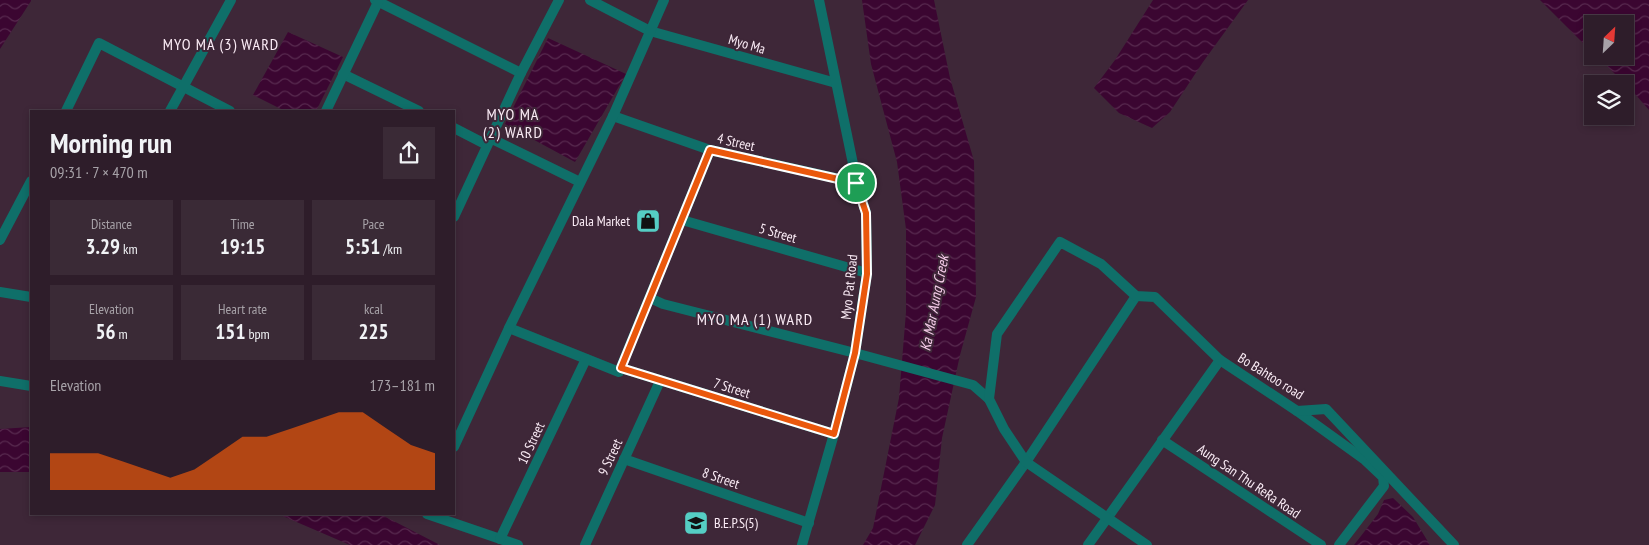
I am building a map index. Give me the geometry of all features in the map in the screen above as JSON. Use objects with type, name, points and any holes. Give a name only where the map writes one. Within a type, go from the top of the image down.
[{"type":"street","points":[[171,110],[231,0]]},
{"type":"street","points":[[455,215],[521,73],[559,0]]},
{"type":"street","name":"Myo Ma","points":[[590,0],[650,31],[836,83]]},
{"type":"street","points":[[455,442],[458,425],[509,328],[613,116],[664,0]]},
{"type":"street","name":"Myo Pat Road","points":[[802,545],[855,353],[867,274],[866,213],[856,183],[819,0]]},
{"type":"street","points":[[326,110],[376,1],[521,73]]},
{"type":"street","points":[[66,110],[99,43],[228,110]]},
{"type":"street","points":[[344,74],[417,110]]},
{"type":"street","name":"4 Street","points":[[613,116],[710,150],[856,183]]},
{"type":"street","points":[[455,128],[580,182]]},
{"type":"street","points":[[621,368],[710,150]]},
{"type":"street","points":[[0,240],[30,183]]},
{"type":"street","name":"5 Street","points":[[682,220],[867,274]]},
{"type":"street","name":"Bo Bahtoo road","points":[[989,399],[997,334],[1060,242],[1101,264],[1136,296],[1155,297],[1220,360],[1297,411],[1326,409],[1454,545]]},
{"type":"street","points":[[0,292],[30,297]]},
{"type":"street","points":[[967,545],[1026,462],[1136,296]]},
{"type":"street","points":[[650,298],[663,304],[973,385],[989,399],[1004,429],[1026,462],[1147,545]]},
{"type":"street","points":[[509,328],[586,359]]},
{"type":"street","name":"7 Street","points":[[586,359],[619,372],[621,368],[834,434]]},
{"type":"street","name":"10 Street","points":[[500,539],[586,359]]},
{"type":"street","points":[[1088,545],[1220,360]]},
{"type":"street","name":"9 Street","points":[[585,545],[660,380]]},
{"type":"street","points":[[0,381],[30,386]]},
{"type":"street","points":[[1297,411],[1366,460],[1383,477],[1384,486],[1339,545]]},
{"type":"street","name":"Aung San Thu ReRa Road","points":[[1162,440],[1321,545]]},
{"type":"street","name":"8 Street","points":[[624,459],[809,523]]},
{"type":"street","points":[[430,515],[518,545]]},
{"type":"water","points":[[0,0],[31,1],[0,49]]},
{"type":"water","name":"Ka Mar Aung Creek","points":[[862,0],[934,0],[950,78],[974,161],[976,297],[960,355],[942,438],[935,505],[915,545],[863,545],[873,528],[899,398],[906,312],[906,229],[897,162],[871,64]]},
{"type":"water","points":[[1153,0],[1248,0],[1170,112],[1152,128],[1119,113],[1094,88],[1115,60]]},
{"type":"water","points":[[1540,0],[1649,0],[1649,110],[1634,93],[1634,75],[1616,75],[1606,65],[1634,65],[1634,15],[1584,15],[1584,44]]},
{"type":"water","points":[[288,32],[343,57],[316,110],[283,110],[253,95]]},
{"type":"water","points":[[548,38],[626,74],[575,162],[505,124]]},
{"type":"water","points":[[30,427],[30,472],[0,472],[0,429]]},
{"type":"water","points":[[1393,498],[1413,517],[1430,545],[1354,545],[1378,514],[1384,500]]},
{"type":"water","points":[[280,515],[382,515],[440,545],[350,545]]},
{"type":"place","name":"Dala Market","points":[[648,221]]},
{"type":"place","name":"B.E.P.S(5)","points":[[696,523]]},
{"type":"district","name":"MYO MA (3) WARD","points":[[221,44]]},
{"type":"district","name":"MYO MA (2) WARD","points":[[513,123]]},
{"type":"district","name":"MYO MA (1) WARD","points":[[755,319]]},
{"type":"route","points":[[710,150],[856,183],[866,213],[867,274],[855,353],[834,434],[621,368],[710,150]]}]
